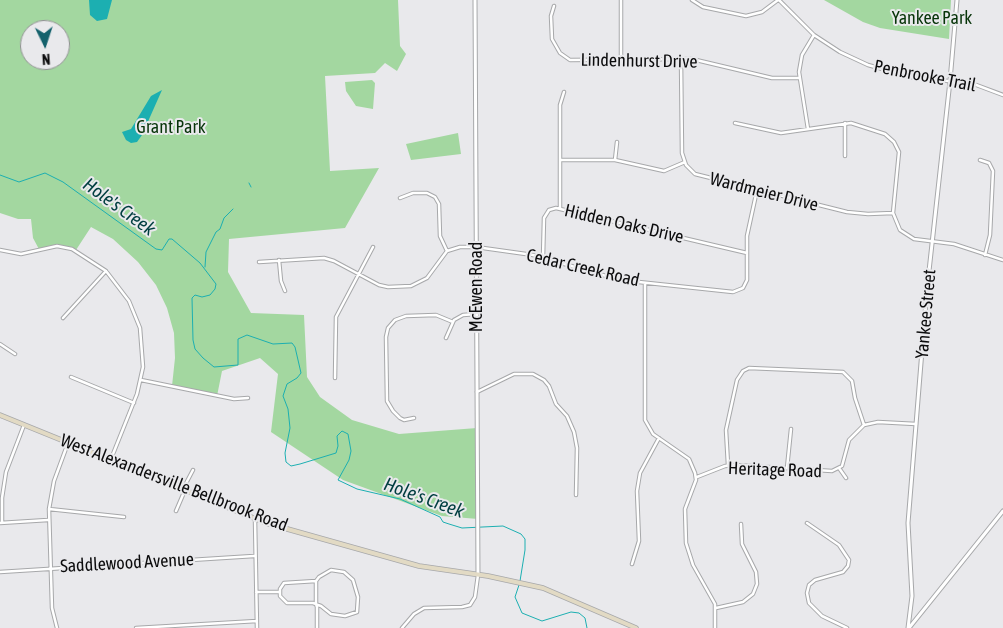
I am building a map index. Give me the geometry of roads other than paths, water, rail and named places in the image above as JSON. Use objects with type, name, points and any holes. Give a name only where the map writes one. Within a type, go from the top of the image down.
[{"type":"main road","name":"West Alexandersville Bellbrook Road","points":[[0,415],[255,519],[419,566],[528,584],[558,593],[636,628]]},
{"type":"street","name":"McEwen Road","points":[[475,0],[478,575]]},
{"type":"street","points":[[621,0],[621,60]]},
{"type":"street","points":[[692,0],[703,7],[741,16],[762,12],[778,0]]},
{"type":"street","name":"Penbrooke Trail","points":[[778,0],[814,35],[840,52],[875,68],[915,78],[971,83],[1003,95]]},
{"type":"street","name":"Yankee Street","points":[[908,628],[912,596],[908,531],[916,424],[932,241],[957,0]]},
{"type":"street","name":"Lindenhurst Drive","points":[[554,6],[551,16],[552,40],[557,50],[563,56],[578,62],[681,59],[701,61],[772,78],[799,78]]},
{"type":"street","points":[[808,129],[799,78],[802,55],[814,35]]},
{"type":"street","points":[[560,160],[615,160],[664,171],[685,162],[682,153],[681,59]]},
{"type":"street","points":[[560,208],[560,104],[564,92]]},
{"type":"street","points":[[735,123],[775,132],[845,123],[862,125],[885,134],[896,145],[899,160],[893,213],[896,224],[907,236],[960,245],[985,256],[1003,260]]},
{"type":"street","points":[[845,123],[845,156]]},
{"type":"street","points":[[615,160],[617,142]]},
{"type":"street","points":[[980,160],[989,163],[993,171],[990,235],[985,256]]},
{"type":"street","name":"Wardmeier Drive","points":[[685,162],[693,172],[700,176],[846,212],[868,214],[893,213]]},
{"type":"street","name":"Cedar Creek Road","points":[[447,250],[460,247],[476,247],[543,258],[611,278],[645,283],[738,291],[747,280],[748,230],[757,190]]},
{"type":"street","points":[[259,262],[324,258],[382,286],[415,285],[427,278],[447,250],[440,236],[439,204],[435,196],[427,193],[413,193],[400,198]]},
{"type":"street","name":"Hidden Oaks Drive","points":[[543,258],[544,218],[549,210],[560,208],[747,253]]},
{"type":"street","points":[[0,250],[21,254],[52,247],[67,247],[76,250],[106,272],[126,295],[137,320],[144,351],[141,380],[134,403],[111,459]]},
{"type":"street","points":[[336,378],[336,317],[373,247]]},
{"type":"street","points":[[279,260],[281,280],[285,291]]},
{"type":"street","points":[[63,318],[106,272]]},
{"type":"street","points":[[645,283],[644,410],[648,426],[658,438],[688,459],[697,477],[686,509],[686,543],[691,560],[708,589],[716,608],[715,628]]},
{"type":"street","points":[[414,418],[404,420],[400,418],[391,409],[388,401],[386,337],[388,328],[395,320],[406,316],[436,314],[453,322]]},
{"type":"street","points":[[446,338],[453,322],[463,315],[476,314]]},
{"type":"street","points":[[0,344],[15,354]]},
{"type":"street","points":[[728,465],[726,430],[737,380],[743,371],[749,368],[843,372],[852,380],[855,398],[864,425],[878,422],[916,424]]},
{"type":"street","points":[[477,392],[514,374],[533,374],[544,380],[549,386],[556,404],[567,416],[574,432],[577,448],[576,494]]},
{"type":"street","points":[[71,377],[134,403]]},
{"type":"street","points":[[141,380],[234,399],[248,398]]},
{"type":"street","points":[[24,424],[6,472],[1,523],[48,520]]},
{"type":"street","name":"Heritage Road","points":[[697,477],[728,465],[828,472],[843,464],[850,440],[864,425]]},
{"type":"street","points":[[788,468],[791,429]]},
{"type":"street","points":[[632,564],[639,541],[637,491],[640,473],[658,438]]},
{"type":"street","points":[[57,628],[52,608],[48,520],[54,480],[69,442]]},
{"type":"street","points":[[838,468],[846,478]]},
{"type":"street","points":[[176,511],[193,470]]},
{"type":"street","points":[[49,509],[124,517]]},
{"type":"street","points":[[908,628],[1003,512]]},
{"type":"street","points":[[255,519],[254,556],[257,628]]},
{"type":"street","points":[[807,523],[839,545],[849,560],[848,566],[843,572],[815,580],[809,585],[807,593],[809,603],[822,616],[847,628]]},
{"type":"street","points":[[716,608],[743,602],[753,594],[757,584],[756,572],[742,544],[741,524]]},
{"type":"street","name":"Saddlewood Avenue","points":[[0,572],[50,567],[254,556]]},
{"type":"street","points":[[279,592],[285,602],[316,604],[333,615],[352,615],[358,610],[358,597],[353,580],[342,571],[331,570],[318,577],[316,582],[316,604],[317,628]]},
{"type":"street","points":[[402,628],[414,614],[424,608],[470,605],[475,597],[478,575]]},
{"type":"street","points":[[279,592],[286,582],[316,582]]},
{"type":"street","points":[[256,592],[279,592]]},
{"type":"street","points":[[136,628],[257,621]]},
{"type":"water","points":[[89,0],[112,0],[107,19],[97,21],[90,15]]},
{"type":"water","points":[[162,90],[137,142],[131,143],[126,140],[122,132],[131,129],[151,96]]},
{"type":"waterway","name":"Hole's Creek","points":[[0,175],[19,182],[45,173],[63,182],[156,249],[162,250],[169,239],[172,239],[200,263],[216,284],[215,289],[210,295],[202,297],[195,295],[192,298],[193,340],[195,349],[203,358],[214,367],[238,365],[238,339],[247,335],[273,344],[292,343],[295,347],[301,373],[287,384],[283,396],[288,409],[290,428],[285,453],[286,462],[291,466],[336,453],[338,446],[337,436],[342,431],[348,434],[351,451],[349,460],[338,480],[357,489],[400,499],[440,517],[443,522],[462,528],[503,526],[521,534],[525,539],[525,550],[520,581]]},
{"type":"waterway","points":[[249,183],[251,187]]},
{"type":"waterway","points":[[205,267],[206,252],[216,232],[220,229],[224,218],[233,209]]},
{"type":"waterway","name":"Hole's Creek","points":[[519,585],[515,597],[522,613],[542,621],[571,612],[579,613],[585,618],[587,628]]},
{"type":"park label","name":"Yankee Park","points":[[932,18]]},
{"type":"park label","name":"Grant Park","points":[[171,127]]}]
